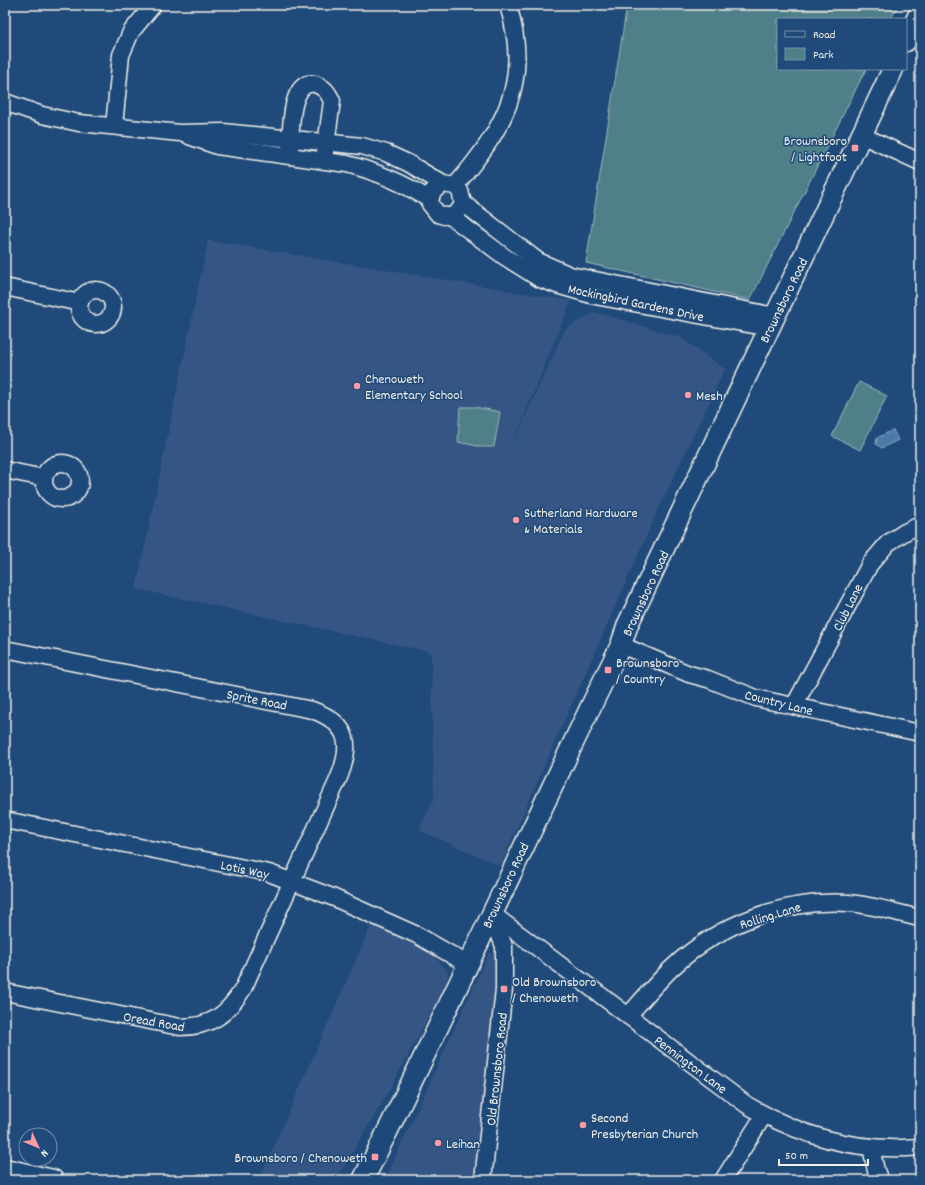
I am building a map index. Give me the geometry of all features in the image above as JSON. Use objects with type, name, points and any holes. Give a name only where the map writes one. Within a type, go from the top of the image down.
[{"type":"main road","points":[[907,39],[920,12]]},
{"type":"main road","name":"Brownsboro Road","points":[[363,1180],[469,965],[491,913],[621,645],[628,624],[893,70]]},
{"type":"main road","points":[[12,1174],[53,1180]]},
{"type":"street","points":[[114,126],[122,55],[131,32],[153,5]]},
{"type":"street","points":[[430,200],[432,192],[449,185],[492,139],[508,109],[515,79],[516,44],[508,5]]},
{"type":"street","points":[[289,156],[294,102],[297,93],[302,88],[312,84],[322,86],[329,93],[332,100],[324,161]]},
{"type":"street","name":"Mockingbird Gardens Drive","points":[[5,102],[42,115],[80,123],[180,133],[223,132],[362,146],[386,153],[449,185],[463,196],[463,203],[538,261],[570,275],[772,322]]},
{"type":"street","name":"Mockingbird Gardens Drive","points":[[180,133],[217,146],[324,161],[368,169],[390,177],[430,200],[433,210],[438,214],[450,216],[505,257],[540,278],[557,285],[595,296],[772,322]]},
{"type":"street","points":[[861,135],[920,162]]},
{"type":"street","points":[[450,216],[456,214],[463,203]]},
{"type":"street","points":[[5,288],[80,303]]},
{"type":"street","points":[[5,470],[44,478]]},
{"type":"street","name":"Club Lane","points":[[794,706],[870,564],[888,543],[904,532],[920,525]]},
{"type":"street","name":"Country Lane","points":[[621,645],[688,674],[708,679],[756,698],[920,733]]},
{"type":"street","name":"Sprite Road","points":[[5,649],[312,710],[332,720],[343,733],[347,742],[348,751],[345,765],[292,881]]},
{"type":"street","name":"Lotis Way","points":[[5,820],[269,873],[332,897],[417,935],[469,965]]},
{"type":"street","name":"Oread Road","points":[[5,992],[171,1026],[189,1028],[206,1024],[218,1018],[228,1010],[240,994],[292,881]]},
{"type":"street","name":"Rolling Lane","points":[[628,1016],[674,966],[699,945],[726,929],[758,915],[800,905],[824,902],[874,907],[920,918]]},
{"type":"street","name":"Pennington Lane","points":[[491,913],[747,1105],[764,1116],[789,1128],[818,1138],[843,1144],[887,1149],[920,1147]]},
{"type":"street","name":"Old Brownsboro Road","points":[[484,1180],[504,989],[504,946],[491,913]]},
{"type":"street","points":[[723,1180],[764,1116]]},
{"type":"street","points":[[871,1147],[876,1171],[880,1180]]},
{"type":"shaded area","name":"Chenoweth Elementary School","points":[[208,240],[571,301],[509,453],[565,329],[595,312],[680,337],[725,369],[658,510],[500,866],[419,830],[434,799],[431,652],[136,589]]},
{"type":"shaded area","points":[[893,430],[898,440],[882,448],[876,444],[877,438]]},
{"type":"shaded area","points":[[372,923],[429,952],[439,961],[448,973],[447,983],[390,1089],[336,1180],[259,1180]]},
{"type":"shaded area","points":[[489,953],[500,954],[474,1180],[385,1180]]},
{"type":"green space","points":[[627,5],[898,5],[892,18],[777,18],[777,70],[865,70],[750,300],[586,263]]},
{"type":"green space","points":[[859,382],[887,396],[860,450],[832,436]]},
{"type":"green space","points":[[460,407],[475,407],[500,412],[494,447],[482,447],[458,442]]},
{"type":"place","name":"Brownsboro / Lightfoot","points":[[855,148]]},
{"type":"place","name":"Chenoweth Elementary School","points":[[357,386]]},
{"type":"place","name":"Mesh","points":[[688,395]]},
{"type":"place","name":"Sutherland Hardware & Materials","points":[[516,520]]},
{"type":"place","name":"Brownsboro / Country","points":[[608,670]]},
{"type":"place","name":"Old Brownsboro / Chenoweth","points":[[504,989]]},
{"type":"place","name":"Second Presbyterian Church","points":[[583,1125]]},
{"type":"place","name":"Leihan","points":[[438,1143]]},
{"type":"place","name":"Brownsboro / Chenoweth","points":[[375,1157]]}]
